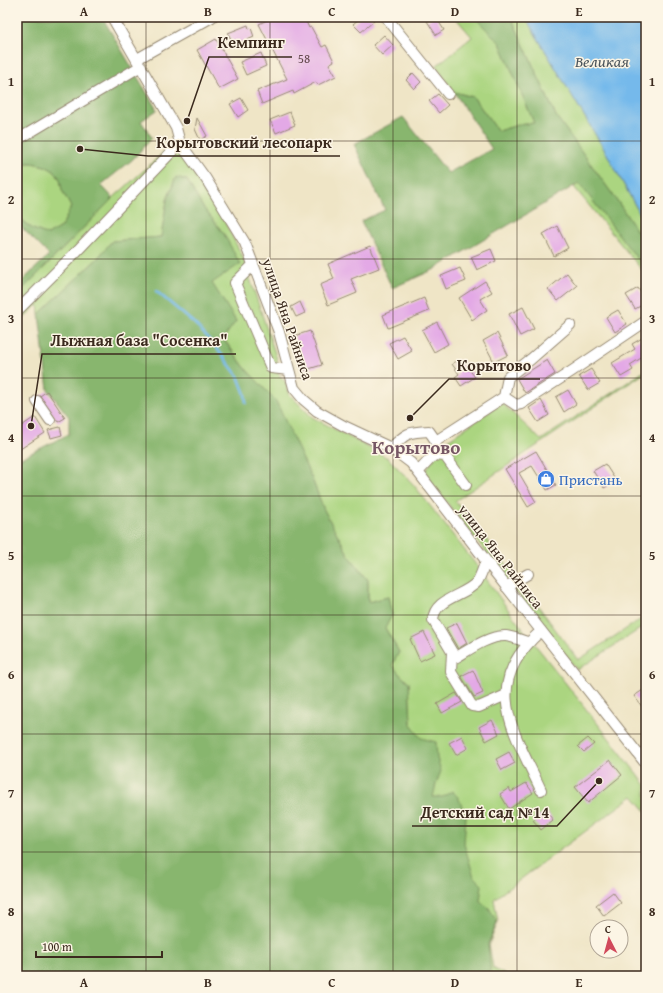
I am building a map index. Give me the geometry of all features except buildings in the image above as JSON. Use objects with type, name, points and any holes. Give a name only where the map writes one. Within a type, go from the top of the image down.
[{"type":"street","name":"улица Яна Райниса","points":[[112,17],[176,128],[180,143],[206,179],[245,243],[278,332],[294,388],[304,400],[317,411],[344,426],[391,448],[411,463],[486,562],[646,764]]},
{"type":"street","points":[[17,140],[212,17]]},
{"type":"street","points":[[386,17],[448,94]]},
{"type":"street","points":[[17,311],[75,253],[180,143]]},
{"type":"street","points":[[253,264],[235,283],[271,368],[289,370]]},
{"type":"street","points":[[504,398],[516,405],[521,404],[646,321]]},
{"type":"street","points":[[436,441],[504,398],[508,377],[531,359],[570,324]]},
{"type":"street","points":[[37,401],[50,420]]},
{"type":"street","points":[[391,448],[404,435],[413,431],[429,431],[436,441],[434,455],[418,472]]},
{"type":"street","points":[[434,455],[445,456],[466,486]]},
{"type":"street","points":[[486,562],[476,582],[438,606],[433,614],[433,620],[452,652],[457,657],[479,644],[498,636],[507,636],[527,642]]},
{"type":"street","points":[[506,587],[528,574]]},
{"type":"street","points":[[541,631],[527,642],[515,660],[511,670],[506,695],[508,714],[516,738],[542,790]]},
{"type":"street","points":[[452,652],[451,672],[472,706],[479,707],[506,695]]},
{"type":"green space","points":[[17,17],[102,17],[157,110],[141,121],[152,138],[132,160],[101,185],[113,198],[17,295],[17,286],[49,255],[17,223],[17,202],[22,221],[33,229],[48,235],[62,226],[71,207],[62,190],[60,179],[54,171],[45,166],[32,163],[17,163]]},
{"type":"green space","points":[[455,17],[472,17],[476,19],[500,43],[535,123],[518,125],[498,131],[473,97],[454,92],[436,66],[472,37]]},
{"type":"green space","points":[[472,17],[511,17],[556,116],[618,202],[646,245],[646,270],[579,183],[433,270],[392,288],[361,221],[385,210],[354,144],[403,117],[448,173],[492,149],[454,92],[473,97],[498,131],[518,125],[534,123],[500,43],[476,19]]},
{"type":"green space","points":[[511,17],[525,17],[607,154],[646,225],[646,245],[618,202],[556,116]]},
{"type":"green space","points":[[170,143],[185,159],[220,213],[242,255],[277,359],[279,375],[285,381],[290,395],[312,417],[388,458],[413,484],[477,566],[515,619],[646,785],[646,811],[633,796],[494,899],[498,922],[489,944],[493,968],[507,976],[468,976],[379,665],[411,723],[409,682],[402,677],[392,665],[399,652],[385,628],[392,615],[388,597],[368,602],[368,580],[348,554],[324,510],[312,479],[293,441],[246,369],[223,338],[236,321],[211,283],[224,234],[202,206],[187,180],[176,177],[167,200],[161,237],[112,241],[97,259],[39,314],[38,304],[17,326],[17,295],[113,198],[162,154]]},
{"type":"green space","points":[[17,163],[32,163],[45,166],[54,171],[60,179],[62,190],[71,207],[62,226],[48,235],[33,229],[22,221],[17,202]]},
{"type":"green space","points":[[176,177],[187,180],[202,206],[224,234],[240,264],[212,283],[236,321],[223,339],[246,369],[276,401],[312,479],[324,510],[348,554],[368,580],[368,602],[388,597],[392,615],[385,628],[399,652],[392,665],[402,677],[409,682],[411,725],[421,738],[436,742],[437,758],[441,771],[433,797],[443,797],[452,791],[458,797],[466,816],[464,844],[474,877],[482,885],[480,901],[489,908],[497,922],[488,944],[491,976],[17,976],[17,460],[69,434],[69,417],[48,390],[39,314],[97,259],[112,241],[161,237],[167,200]]},
{"type":"green space","points":[[580,183],[646,270],[646,275],[574,187]]},
{"type":"green space","points":[[646,370],[646,372],[455,501],[519,580],[578,660],[646,616],[646,625],[577,670],[424,474],[442,444],[502,403],[541,440]]},
{"type":"water","name":"Великая","points":[[525,17],[646,17],[646,225],[607,154]]},
{"type":"waterway","points":[[156,291],[195,324],[215,346],[238,376],[245,394],[246,403]]},
{"type":"place","name":"Кемпинг","points":[[187,121]]},
{"type":"place","name":"Корытовский лесопарк","points":[[80,149]]},
{"type":"place","name":"Корытово","points":[[410,418]]},
{"type":"place","name":"Лыжная база \"Сосенка\"","points":[[31,426]]},
{"type":"place","name":"Пристань","points":[[546,479]]},
{"type":"place","name":"Детский сад №14","points":[[599,781]]},
{"type":"district","name":"Корытово","points":[[416,447]]}]
